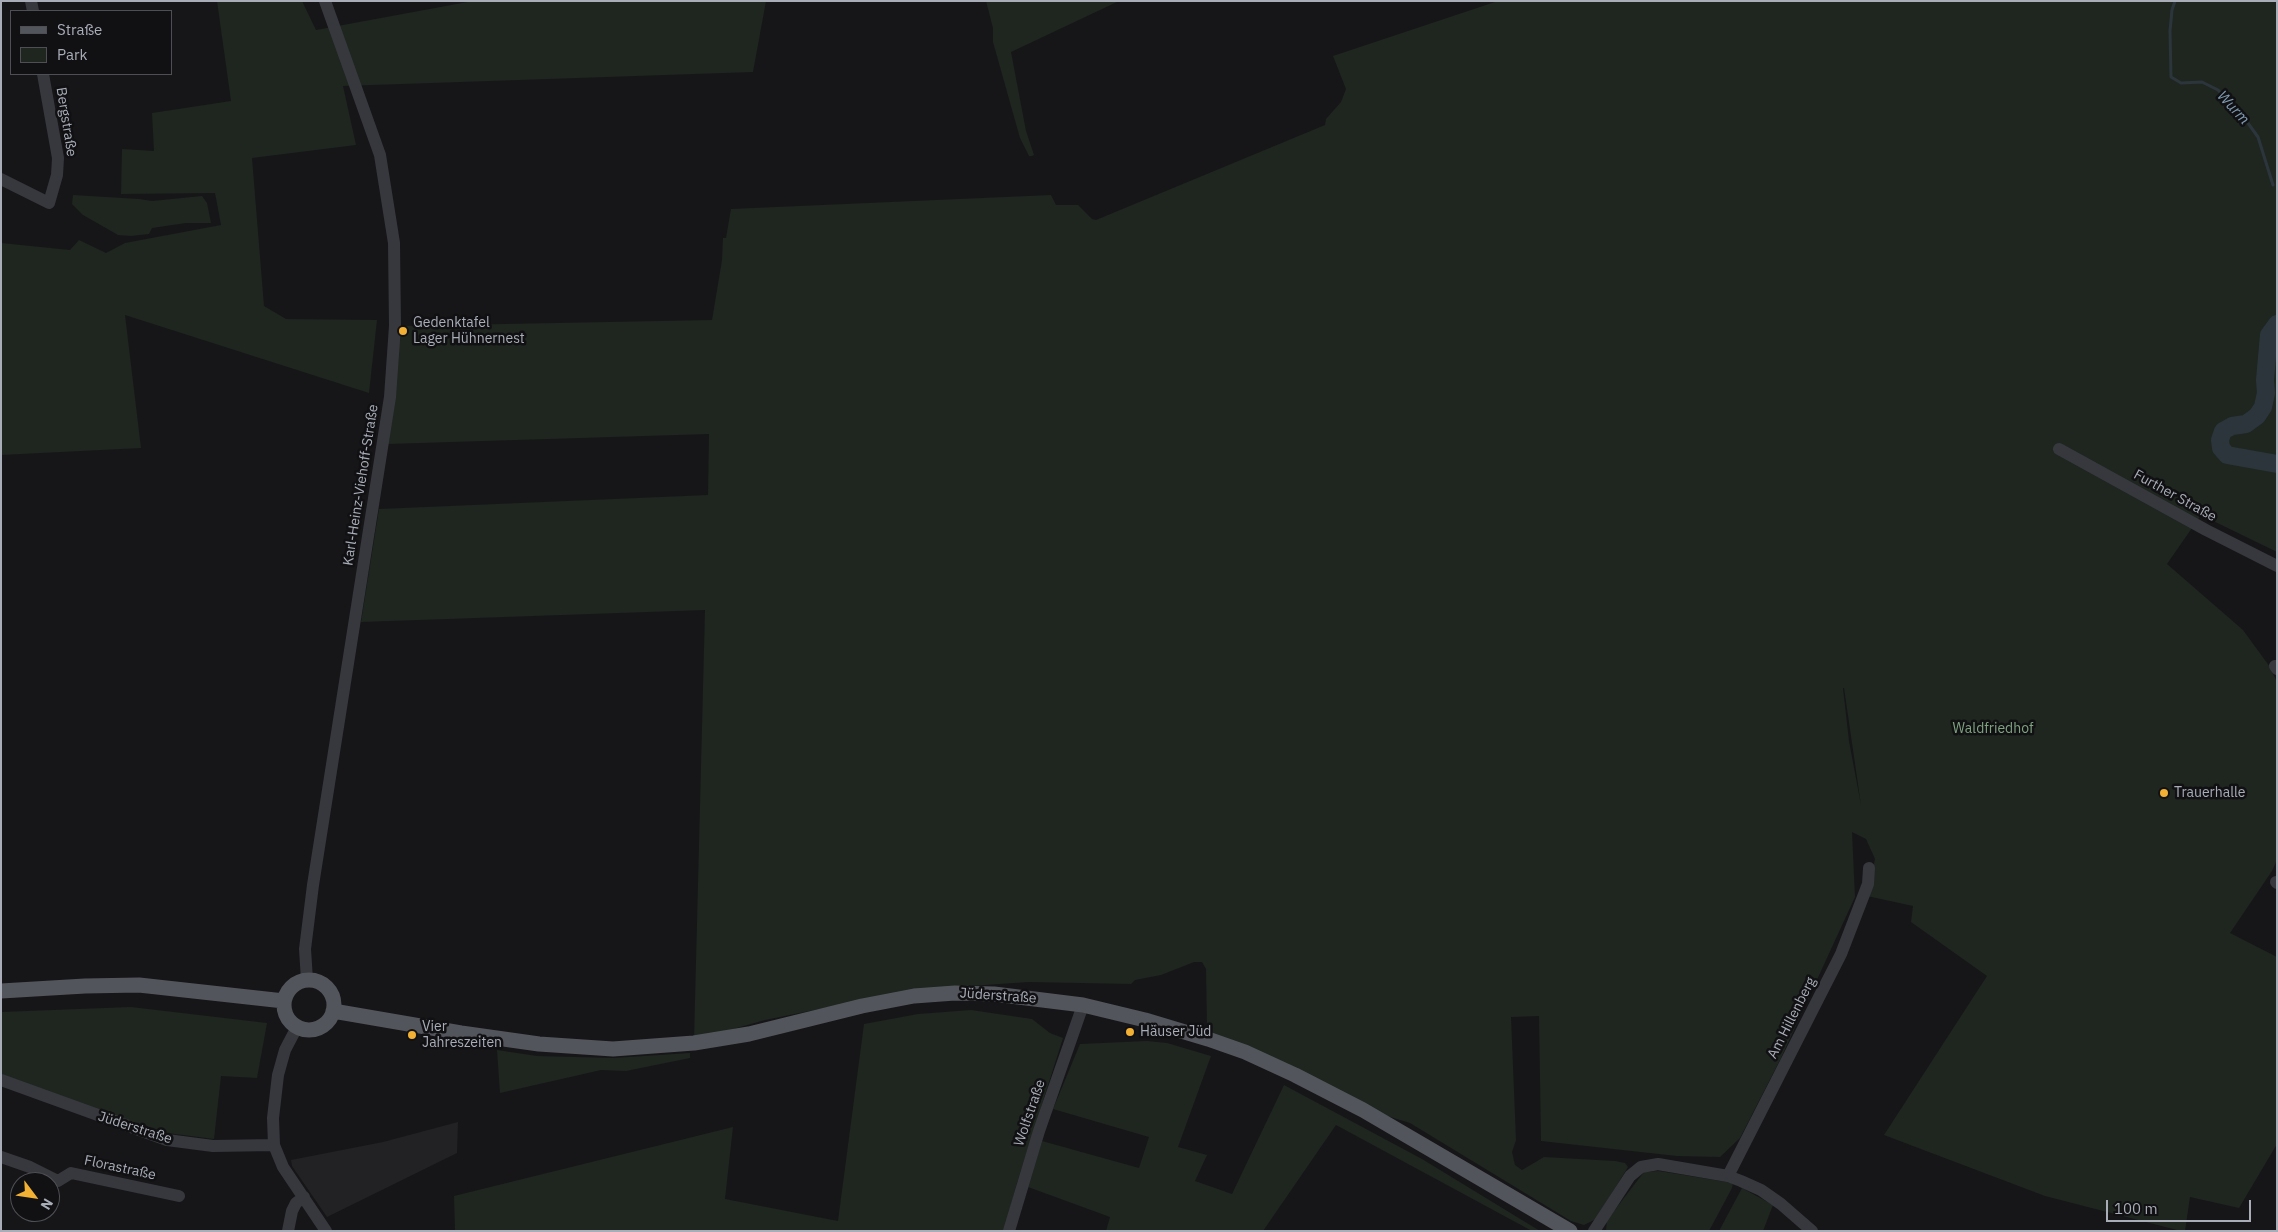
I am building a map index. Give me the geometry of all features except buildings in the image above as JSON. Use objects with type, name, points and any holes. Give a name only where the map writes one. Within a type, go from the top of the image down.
[{"type":"main road","points":[[307,980],[314,981],[328,988],[334,1003],[331,1018],[319,1028],[304,1030],[297,1027],[286,1016],[284,1001],[292,987],[307,980]]},
{"type":"main road","points":[[1,991],[139,985],[284,1001]]},
{"type":"main road","name":"Jüderstraße","points":[[333,1010],[461,1034],[539,1044],[613,1049],[694,1043],[749,1034],[862,1006],[914,996],[955,993],[994,994],[1083,1005],[1145,1020],[1208,1039],[1245,1052],[1295,1074],[1371,1115],[1570,1231]]},
{"type":"street","name":"Karl-Heinz-Viehoff-Straße","points":[[307,980],[305,949],[313,885],[390,397],[395,326],[394,244],[380,155],[325,1]]},
{"type":"street","name":"Bergstraße","points":[[1,178],[49,203],[57,175],[58,158],[44,75]]},
{"type":"street","name":"Further Straße","points":[[2059,449],[2206,530],[2277,566]]},
{"type":"street","name":"Am Hillenberg","points":[[1728,1176],[1841,954],[1868,884],[1869,868]]},
{"type":"street","name":"Wolfstraße","points":[[1009,1231],[1040,1131],[1083,1005]]},
{"type":"street","points":[[297,1027],[285,1050],[278,1075],[273,1118],[274,1145],[283,1167],[326,1231]]},
{"type":"street","name":"Jüderstraße","points":[[1,1080],[167,1140],[213,1146],[274,1145]]},
{"type":"street","name":"Florastraße","points":[[1,1157],[30,1167],[58,1181],[71,1172],[179,1196]]},
{"type":"street","points":[[1594,1231],[1630,1176],[1641,1167],[1658,1164],[1728,1176],[1761,1190],[1781,1204],[1812,1231]]},
{"type":"street","points":[[288,1231],[292,1211],[296,1203],[304,1197]]},
{"type":"shaded area","points":[[458,1122],[457,1153],[327,1217],[292,1166],[291,1160],[383,1142]]},
{"type":"green space","points":[[217,1],[302,1],[316,30],[473,1],[766,1],[753,72],[343,86],[356,145],[252,158],[264,306],[286,319],[377,320],[369,393],[125,315],[141,448],[1,455],[1,243],[70,250],[79,240],[106,253],[125,243],[221,225],[215,193],[121,194],[122,149],[154,151],[152,113],[231,101]]},
{"type":"green space","points":[[986,1],[1119,1],[1011,52],[1026,131],[1034,155],[1032,156],[1029,156],[1020,138],[993,42],[993,28]]},
{"type":"green space","name":"Waldfriedhof","points":[[1498,1],[2277,1],[2277,552],[2201,515],[2167,564],[2243,630],[2270,667],[2277,682],[2277,860],[2272,871],[2230,933],[2277,957],[2277,1144],[2239,1208],[2190,1197],[2185,1231],[2181,1231],[2045,1196],[1884,1135],[1987,976],[1911,922],[1913,906],[1867,896],[1875,859],[1866,839],[1852,832],[1855,897],[1781,1058],[1740,1138],[1720,1157],[1677,1156],[1541,1141],[1539,1016],[1511,1017],[1516,1140],[1512,1152],[1515,1165],[1522,1170],[1544,1157],[1615,1161],[1625,1163],[1628,1167],[1596,1219],[1584,1225],[1571,1221],[1410,1123],[1371,1111],[1209,1032],[1207,1027],[1206,969],[1202,962],[1194,962],[1161,975],[1135,980],[1131,984],[1028,982],[913,990],[765,1020],[694,1040],[705,610],[361,622],[379,509],[708,495],[709,434],[387,444],[401,326],[712,320],[722,260],[723,238],[726,238],[731,209],[1051,195],[1056,205],[1078,205],[1092,219],[1096,220],[1325,125],[1326,119],[1341,102],[1346,89],[1333,56]],"holes":[[[1844,688],[1861,805],[1849,741]]]},
{"type":"green space","points":[[73,195],[152,201],[202,196],[207,203],[211,223],[186,223],[152,228],[149,234],[118,235],[83,215],[72,204]]},
{"type":"green space","points":[[131,1007],[267,1023],[257,1078],[221,1076],[214,1139],[167,1133],[133,1123],[1,1074],[1,1012]]},
{"type":"green space","points":[[971,1010],[1032,1019],[1050,1033],[1063,1038],[1017,1183],[1004,1231],[455,1231],[454,1196],[733,1127],[725,1199],[838,1221],[864,1024],[918,1014]]},
{"type":"green space","points":[[1147,1041],[1167,1043],[1211,1056],[1178,1147],[1207,1155],[1195,1181],[1232,1194],[1284,1085],[1422,1159],[1540,1231],[1532,1231],[1336,1125],[1263,1231],[1106,1231],[1110,1217],[1028,1187],[1042,1141],[1139,1168],[1149,1137],[1053,1109],[1080,1044]]},
{"type":"green space","points":[[497,1050],[537,1056],[613,1058],[690,1053],[690,1058],[626,1071],[601,1070],[500,1093]]},
{"type":"green space","points":[[1659,1171],[1733,1183],[1709,1231],[1606,1231],[1607,1220],[1644,1172]]},
{"type":"green space","points":[[1742,1188],[1773,1205],[1763,1231],[1719,1231]]},
{"type":"waterway","name":"Wurm","points":[[2175,1],[2170,31],[2171,77],[2181,83],[2202,82],[2218,90],[2245,119],[2258,137],[2273,185]]},
{"type":"waterway","name":"Wurm","points":[[2277,324],[2269,335],[2265,380],[2266,393],[2263,407],[2257,416],[2246,424],[2232,426],[2223,431],[2220,440],[2221,448],[2227,455],[2277,464]]},
{"type":"place","name":"Gedenktafel Lager Hühnernest","points":[[403,331]]},
{"type":"place","name":"Trauerhalle","points":[[2164,793]]},
{"type":"place","name":"Häuser Jüd","points":[[1130,1032]]},
{"type":"place","name":"Vier Jahreszeiten","points":[[412,1035]]}]
